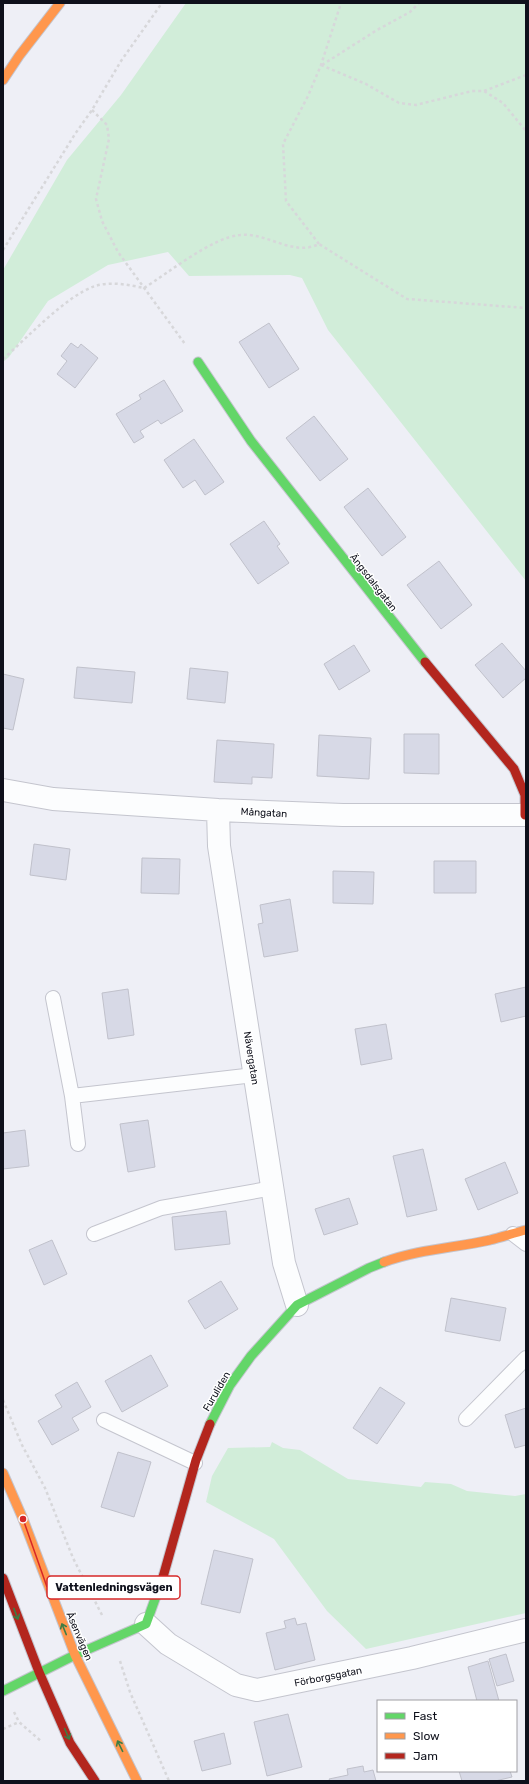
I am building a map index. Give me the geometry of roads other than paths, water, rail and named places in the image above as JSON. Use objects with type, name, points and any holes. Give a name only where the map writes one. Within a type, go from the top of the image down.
[{"type":"street","points":[[3,80],[60,3]]},
{"type":"street","name":"Ängsdalsgatan","points":[[198,362],[251,441],[407,642],[507,759],[514,769],[525,795],[526,815]]},
{"type":"street","name":"Mångatan","points":[[3,790],[53,799],[218,810],[343,815],[526,815]]},
{"type":"street","name":"Nävergatan","points":[[218,810],[219,846],[284,1263],[297,1305]]},
{"type":"street","name":"Furuliden","points":[[146,1624],[160,1587],[196,1463],[215,1413],[230,1385],[251,1356],[297,1305],[369,1268],[404,1255],[520,1232]]},
{"type":"street","name":"Åsenvägen","points":[[3,1473],[23,1518],[75,1655],[137,1781]]},
{"type":"street","points":[[3,1578],[39,1672],[70,1743],[95,1781]]},
{"type":"street","points":[[3,1691],[111,1638],[146,1624]]},
{"type":"street","name":"Förborgsgatan","points":[[146,1624],[168,1644],[236,1685],[256,1690],[405,1659],[526,1630]]},
{"type":"lane","points":[[53,998],[72,1096],[78,1144]]},
{"type":"lane","points":[[72,1096],[254,1075]]},
{"type":"lane","points":[[94,1234],[161,1208],[273,1188]]},
{"type":"lane","points":[[520,1232],[526,1244]]},
{"type":"lane","points":[[466,1419],[526,1358]]},
{"type":"lane","points":[[104,1420],[196,1463]]},
{"type":"place","name":"Vattenledningsvägen","points":[[23,1519]]}]
